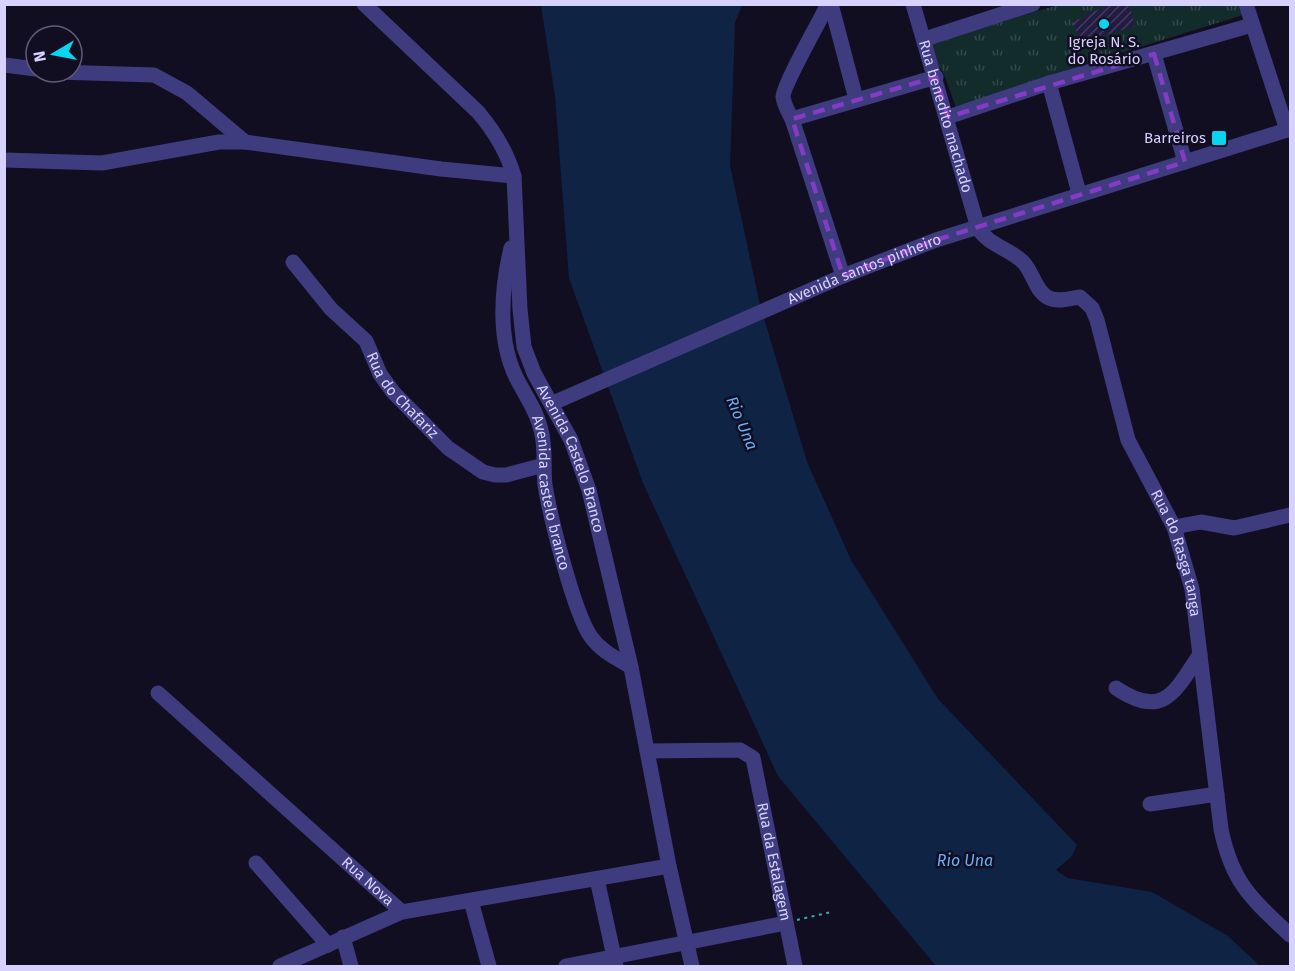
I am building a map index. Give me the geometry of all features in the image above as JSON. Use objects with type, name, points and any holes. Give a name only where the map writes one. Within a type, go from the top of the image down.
[{"type":"street","name":"Avenida Castelo Branco","points":[[364,4],[478,112],[502,147],[514,176],[521,325],[525,347],[534,373],[553,403],[571,440],[589,490],[631,667],[669,866],[692,966]]},
{"type":"street","points":[[830,4],[856,99]]},
{"type":"street","points":[[830,4],[786,84],[784,103],[792,119],[843,276]]},
{"type":"street","name":"Rua benedito machado","points":[[913,4],[948,117],[978,228]]},
{"type":"street","points":[[1246,4],[1289,130]]},
{"type":"street","points":[[925,39],[1030,5]]},
{"type":"street","points":[[948,117],[1049,83],[1252,25]]},
{"type":"street","points":[[1154,54],[1185,162]]},
{"type":"street","points":[[4,65],[24,68]]},
{"type":"street","points":[[84,73],[154,75],[187,93],[245,141]]},
{"type":"street","points":[[792,119],[936,77]]},
{"type":"street","points":[[1049,83],[1079,193]]},
{"type":"street","name":"Avenida santos pinheiro","points":[[553,403],[843,276],[936,240],[1079,193],[1289,130]]},
{"type":"street","points":[[4,160],[102,163],[210,143],[245,141],[441,169],[514,176]]},
{"type":"street","name":"Rua do Rasga tanga","points":[[978,228],[988,240],[1023,262],[1039,289],[1048,297],[1056,300],[1080,297],[1092,308],[1105,344],[1116,401],[1128,440],[1174,528],[1192,589],[1226,852],[1235,876],[1251,898],[1290,934]]},
{"type":"street","name":"Avenida castelo branco","points":[[517,231],[506,284],[504,338],[509,359],[537,415],[542,434],[544,465],[556,529],[583,621],[589,634],[599,646],[631,667]]},
{"type":"street","name":"Rua do Chafariz","points":[[293,262],[331,309],[366,340],[380,374],[393,392],[456,454],[483,472],[495,475],[515,473],[544,465]]},
{"type":"street","points":[[1174,528],[1201,522],[1234,528],[1290,515]]},
{"type":"street","points":[[1116,688],[1142,703],[1158,701],[1178,687],[1200,654]]},
{"type":"street","name":"Rua Nova","points":[[158,693],[402,912],[669,866]]},
{"type":"street","name":"Rua da Estalagem","points":[[646,751],[740,750],[753,758],[795,966]]},
{"type":"street","points":[[1150,804],[1217,794]]},
{"type":"street","points":[[256,863],[328,945]]},
{"type":"street","points":[[597,879],[615,962]]},
{"type":"street","points":[[471,900],[489,966]]},
{"type":"street","points":[[280,966],[402,912]]},
{"type":"street","points":[[566,966],[615,962],[686,942],[786,923]]},
{"type":"street","points":[[343,937],[351,966]]},
{"type":"path","points":[[786,923],[831,912]]},
{"type":"highlighted area","points":[[1154,54],[1185,162],[936,240],[843,276],[792,119],[936,77],[948,117]]},
{"type":"green space","points":[[1058,5],[1243,5],[1246,14],[1047,76],[958,113],[945,77],[928,44]]},
{"type":"water","name":"Rio Una","points":[[541,5],[742,5],[735,23],[730,165],[760,305],[807,462],[851,560],[938,699],[1077,845],[1072,856],[1056,870],[1067,878],[1152,892],[1228,936],[1260,966],[936,966],[778,776],[643,483],[569,278],[555,96]]},
{"type":"building","name":"Igreja N. S. do Rosário","points":[[1116,4],[1129,4],[1135,26],[1080,43],[1073,21],[1086,17],[1085,14]]},
{"type":"place","name":"Igreja N. S. do Rosário","points":[[1104,24]]},
{"type":"place","name":"Barreiros","points":[[1219,138]]}]
